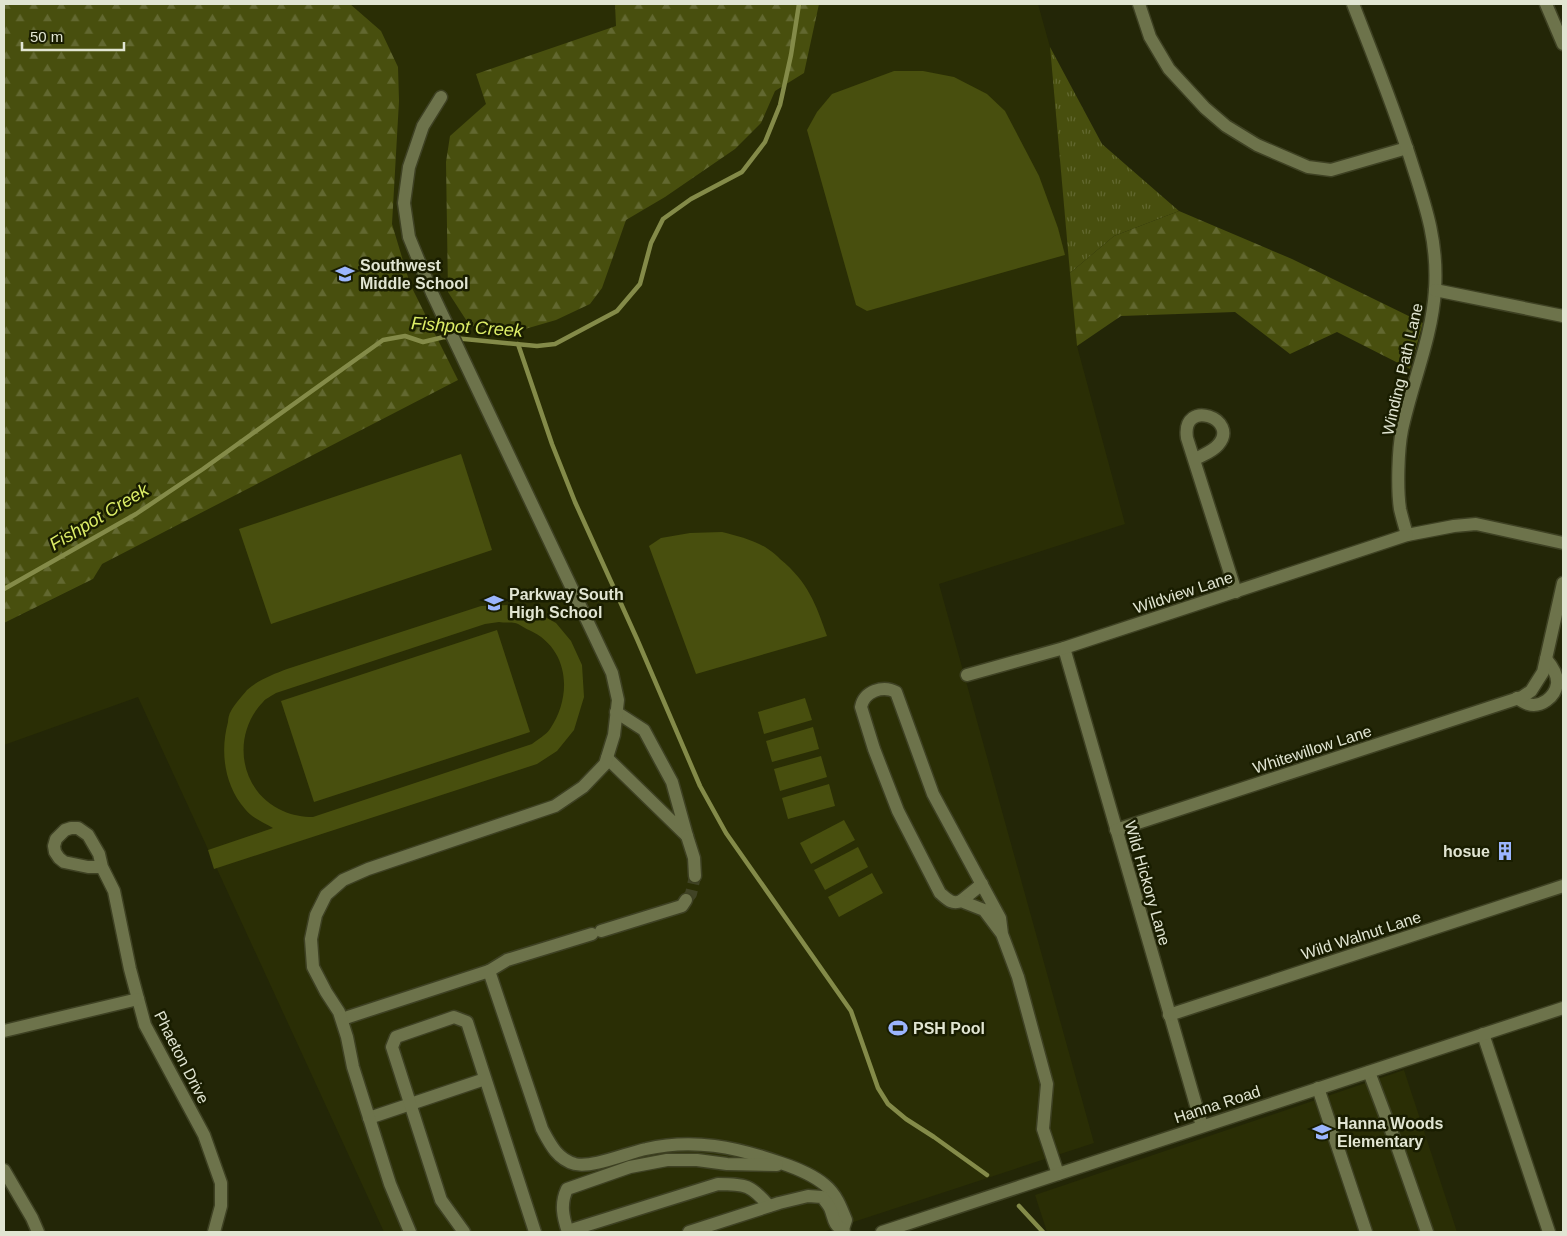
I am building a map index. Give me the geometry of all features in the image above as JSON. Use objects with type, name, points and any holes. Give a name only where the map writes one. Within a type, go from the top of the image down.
[{"type":"street","points":[[1139,4],[1150,37],[1169,69],[1205,108],[1226,126],[1257,145],[1308,167],[1331,170],[1407,148]]},
{"type":"street","name":"Winding Path Lane","points":[[1353,4],[1387,87],[1430,222],[1435,252],[1435,290],[1430,323],[1402,432],[1398,482],[1400,510],[1408,535]]},
{"type":"street","points":[[1546,4],[1563,44]]},
{"type":"street","points":[[410,1232],[390,1184],[353,1068],[342,1019],[314,967],[311,939],[316,915],[326,895],[343,880],[368,869],[556,806],[583,787],[605,764],[614,735],[618,700],[612,673],[432,293],[409,237],[404,203],[409,167],[423,126],[441,97]]},
{"type":"street","points":[[1435,290],[1563,316]]},
{"type":"street","points":[[1194,460],[1236,592]]},
{"type":"street","points":[[1408,535],[1454,526],[1476,524],[1563,543]]},
{"type":"street","name":"Wildview Lane","points":[[967,675],[1064,648],[1408,535]]},
{"type":"street","name":"Whitewillow Lane","points":[[1116,830],[1517,698],[1531,691],[1538,683],[1543,672],[1563,582]]},
{"type":"street","name":"Wild Hickory Lane","points":[[1064,648],[1168,1015],[1202,1126]]},
{"type":"street","points":[[1517,698],[1529,704],[1544,703],[1551,697],[1557,684],[1555,672],[1546,659]]},
{"type":"street","points":[[982,884],[956,903],[948,901],[940,893],[898,811],[874,749],[861,707],[862,700],[866,695],[875,690],[890,689],[896,692],[933,794],[982,884],[1000,918],[1002,934],[1018,977],[1047,1084],[1043,1129],[1058,1174]]},
{"type":"street","points":[[616,712],[644,730],[672,782],[694,858],[695,876]]},
{"type":"street","points":[[607,758],[687,836]]},
{"type":"street","name":"Phaeton Drive","points":[[102,867],[114,891],[145,1025],[204,1135],[221,1183],[221,1206],[214,1232]]},
{"type":"street","name":"Wild Walnut Lane","points":[[1168,1015],[1563,886]]},
{"type":"street","points":[[342,1019],[489,971],[507,960],[682,906],[686,900]]},
{"type":"street","points":[[961,901],[984,910],[1002,934]]},
{"type":"street","points":[[489,971],[542,1129],[552,1148],[562,1158],[575,1164],[588,1164],[646,1148],[676,1144],[714,1145],[753,1153],[807,1173],[826,1186],[840,1202],[846,1220],[844,1231],[836,1225],[830,1208],[822,1197],[808,1196],[690,1232]]},
{"type":"street","points":[[4,1031],[138,999]]},
{"type":"street","name":"Hanna Road","points":[[882,1232],[1563,1008]]},
{"type":"street","points":[[464,1232],[441,1200],[392,1047],[396,1037],[454,1017],[467,1022],[535,1232]]},
{"type":"street","points":[[1483,1034],[1549,1232]]},
{"type":"street","points":[[1369,1072],[1425,1227]]},
{"type":"street","points":[[369,1118],[485,1079]]},
{"type":"street","points":[[1318,1088],[1366,1232]]},
{"type":"street","points":[[774,1205],[757,1192],[740,1184],[718,1184],[568,1232],[562,1215],[563,1198],[567,1189],[630,1167],[667,1160],[698,1160],[727,1164],[784,1164]]},
{"type":"street","points":[[4,1170],[38,1232]]},
{"type":"shaded area","name":"Parkway South High School","points":[[4,4],[1038,4],[1050,47],[1077,346],[1125,524],[939,584],[1094,1143],[823,1232],[384,1232],[138,697],[4,745],[4,623],[93,579]]},
{"type":"shaded area","name":"Hanna Woods Elementary","points":[[1404,1070],[1457,1232],[1047,1232],[1035,1195]]},
{"type":"green space","points":[[4,4],[350,4],[381,31],[398,67],[399,101],[392,224],[410,284],[458,380],[102,564],[93,579],[4,623]]},
{"type":"green space","points":[[615,4],[819,4],[804,73],[775,91],[761,123],[735,149],[665,197],[626,220],[602,288],[590,304],[556,320],[525,329],[470,326],[448,292],[446,162],[450,136],[486,104],[476,74],[616,26]]},
{"type":"green space","points":[[1050,47],[1102,144],[1179,211],[1114,236],[1070,273]]},
{"type":"green space","points":[[894,71],[923,71],[954,77],[987,94],[1005,111],[1039,176],[1058,228],[1065,255],[867,311],[856,305],[807,130],[817,112],[832,94]]},
{"type":"green space","points":[[1179,211],[1292,259],[1423,323],[1410,369],[1337,332],[1290,354],[1235,312],[1121,316],[1077,346],[1070,273],[1114,236]]},
{"type":"green space","points":[[461,454],[492,550],[271,624],[239,529]]},
{"type":"green space","points":[[722,532],[763,546],[790,568],[810,594],[827,636],[696,674],[649,546],[661,538],[690,533]]},
{"type":"green space","points":[[514,605],[534,611],[556,623],[571,641],[582,665],[584,697],[574,730],[557,751],[537,764],[214,869],[208,850],[273,828],[254,817],[238,800],[228,779],[224,756],[224,744],[230,712],[251,686],[287,669],[481,606]],"holes":[[[499,622],[517,624],[542,638],[552,648],[559,660],[563,674],[562,702],[557,716],[548,731],[532,744],[313,817],[298,816],[283,811],[268,802],[257,791],[249,777],[245,762],[244,746],[246,730],[253,715],[267,698],[276,693],[485,624]]]},
{"type":"green space","points":[[497,630],[530,732],[314,802],[281,701]]},
{"type":"green space","points":[[805,698],[812,720],[764,734],[758,712]]},
{"type":"green space","points":[[813,727],[819,749],[772,762],[766,741]]},
{"type":"green space","points":[[821,756],[827,777],[780,791],[774,769]]},
{"type":"green space","points":[[829,784],[835,806],[788,819],[782,798]]},
{"type":"green space","points":[[844,820],[855,840],[811,864],[800,843]]},
{"type":"green space","points":[[858,847],[868,867],[825,890],[814,870]]},
{"type":"green space","points":[[872,873],[883,893],[839,917],[828,897]]},
{"type":"waterway","name":"Fishpot Creek","points":[[4,589],[136,514],[203,469],[383,340],[405,336],[423,342],[444,337],[537,346],[555,344],[617,311],[640,284],[651,243],[663,219],[691,199],[742,172],[765,142],[780,105],[791,55],[799,4]]},
{"type":"waterway","points":[[518,344],[552,444],[575,502],[637,639],[700,786],[726,833],[851,1011],[878,1088],[888,1104],[906,1119],[987,1175]]},
{"type":"waterway","points":[[1019,1206],[1043,1232]]},
{"type":"tunnel","points":[[686,900],[691,894],[695,876]]},
{"type":"place","name":"Southwest Middle School","points":[[345,274]]},
{"type":"place","name":"Parkway South High School","points":[[494,603]]},
{"type":"place","name":"hosue","points":[[1505,851]]},
{"type":"place","name":"PSH Pool","points":[[898,1028]]},
{"type":"place","name":"Hanna Woods Elementary","points":[[1322,1132]]}]
